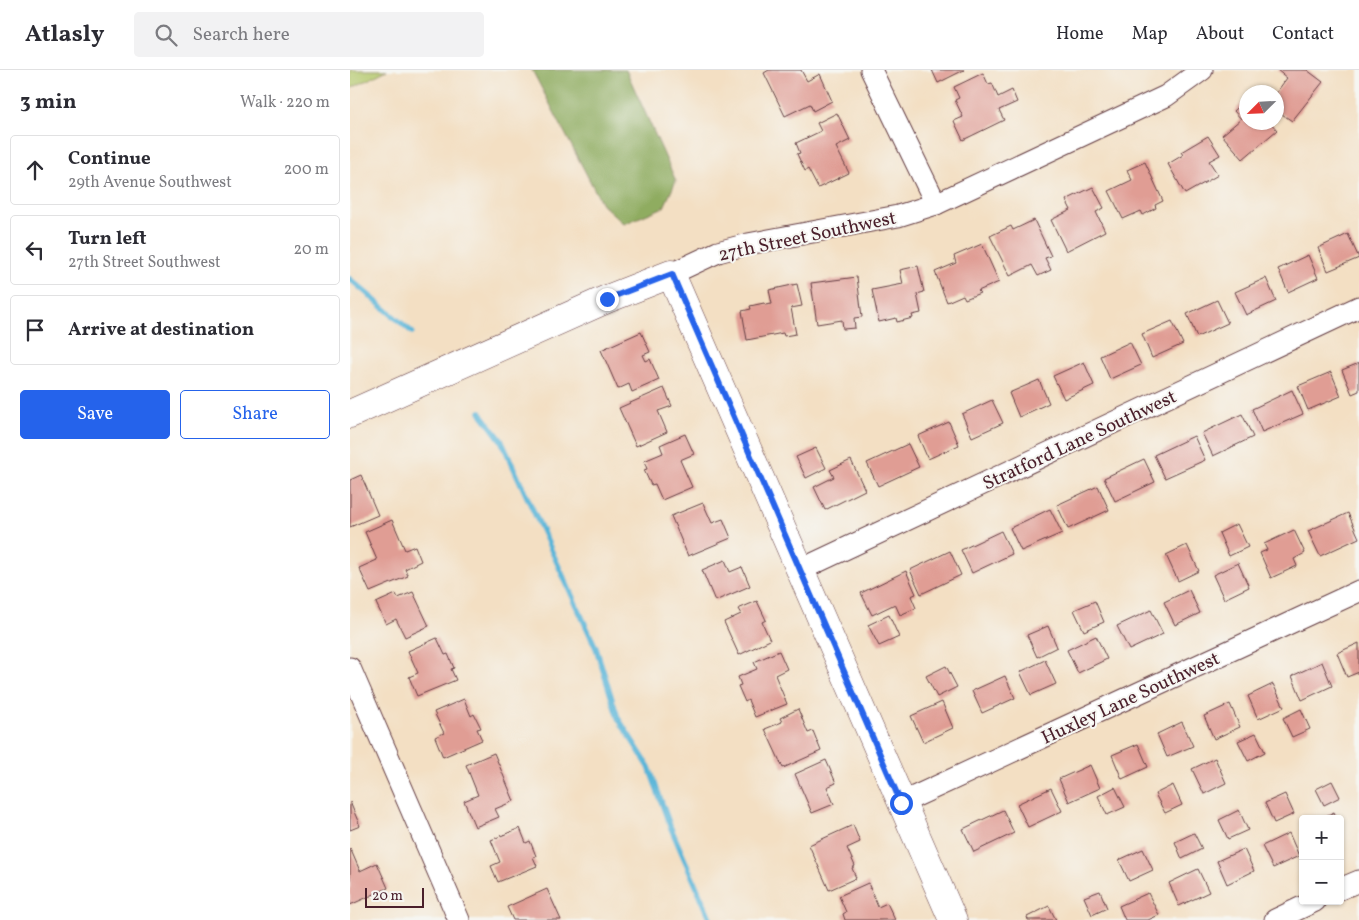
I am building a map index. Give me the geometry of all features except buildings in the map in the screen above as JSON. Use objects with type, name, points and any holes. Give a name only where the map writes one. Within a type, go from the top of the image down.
[{"type":"street","points":[[871,70],[936,204]]},
{"type":"street","name":"27th Street Southwest","points":[[350,414],[607,299],[672,274],[718,252],[748,244],[898,216],[936,204],[1166,96],[1202,70]]},
{"type":"street","points":[[672,274],[953,920]]},
{"type":"street","name":"Stratford Lane Southwest","points":[[800,570],[1359,307]]},
{"type":"street","name":"Huxley Lane Southwest","points":[[901,803],[1359,591]]},
{"type":"street","points":[[350,668],[459,920]]},
{"type":"street","points":[[1344,887],[1359,880]]},
{"type":"street","points":[[1274,920],[1306,905]]},
{"type":"green space","points":[[350,70],[387,70],[350,89]]},
{"type":"green space","points":[[532,70],[626,70],[676,181],[664,207],[624,224],[602,204]]},
{"type":"waterway","points":[[350,279],[412,332]]},
{"type":"waterway","points":[[480,412],[501,440],[596,648],[618,718],[649,767],[670,826],[711,920]]},
{"type":"route","points":[[607,299],[672,274],[901,803]]}]
